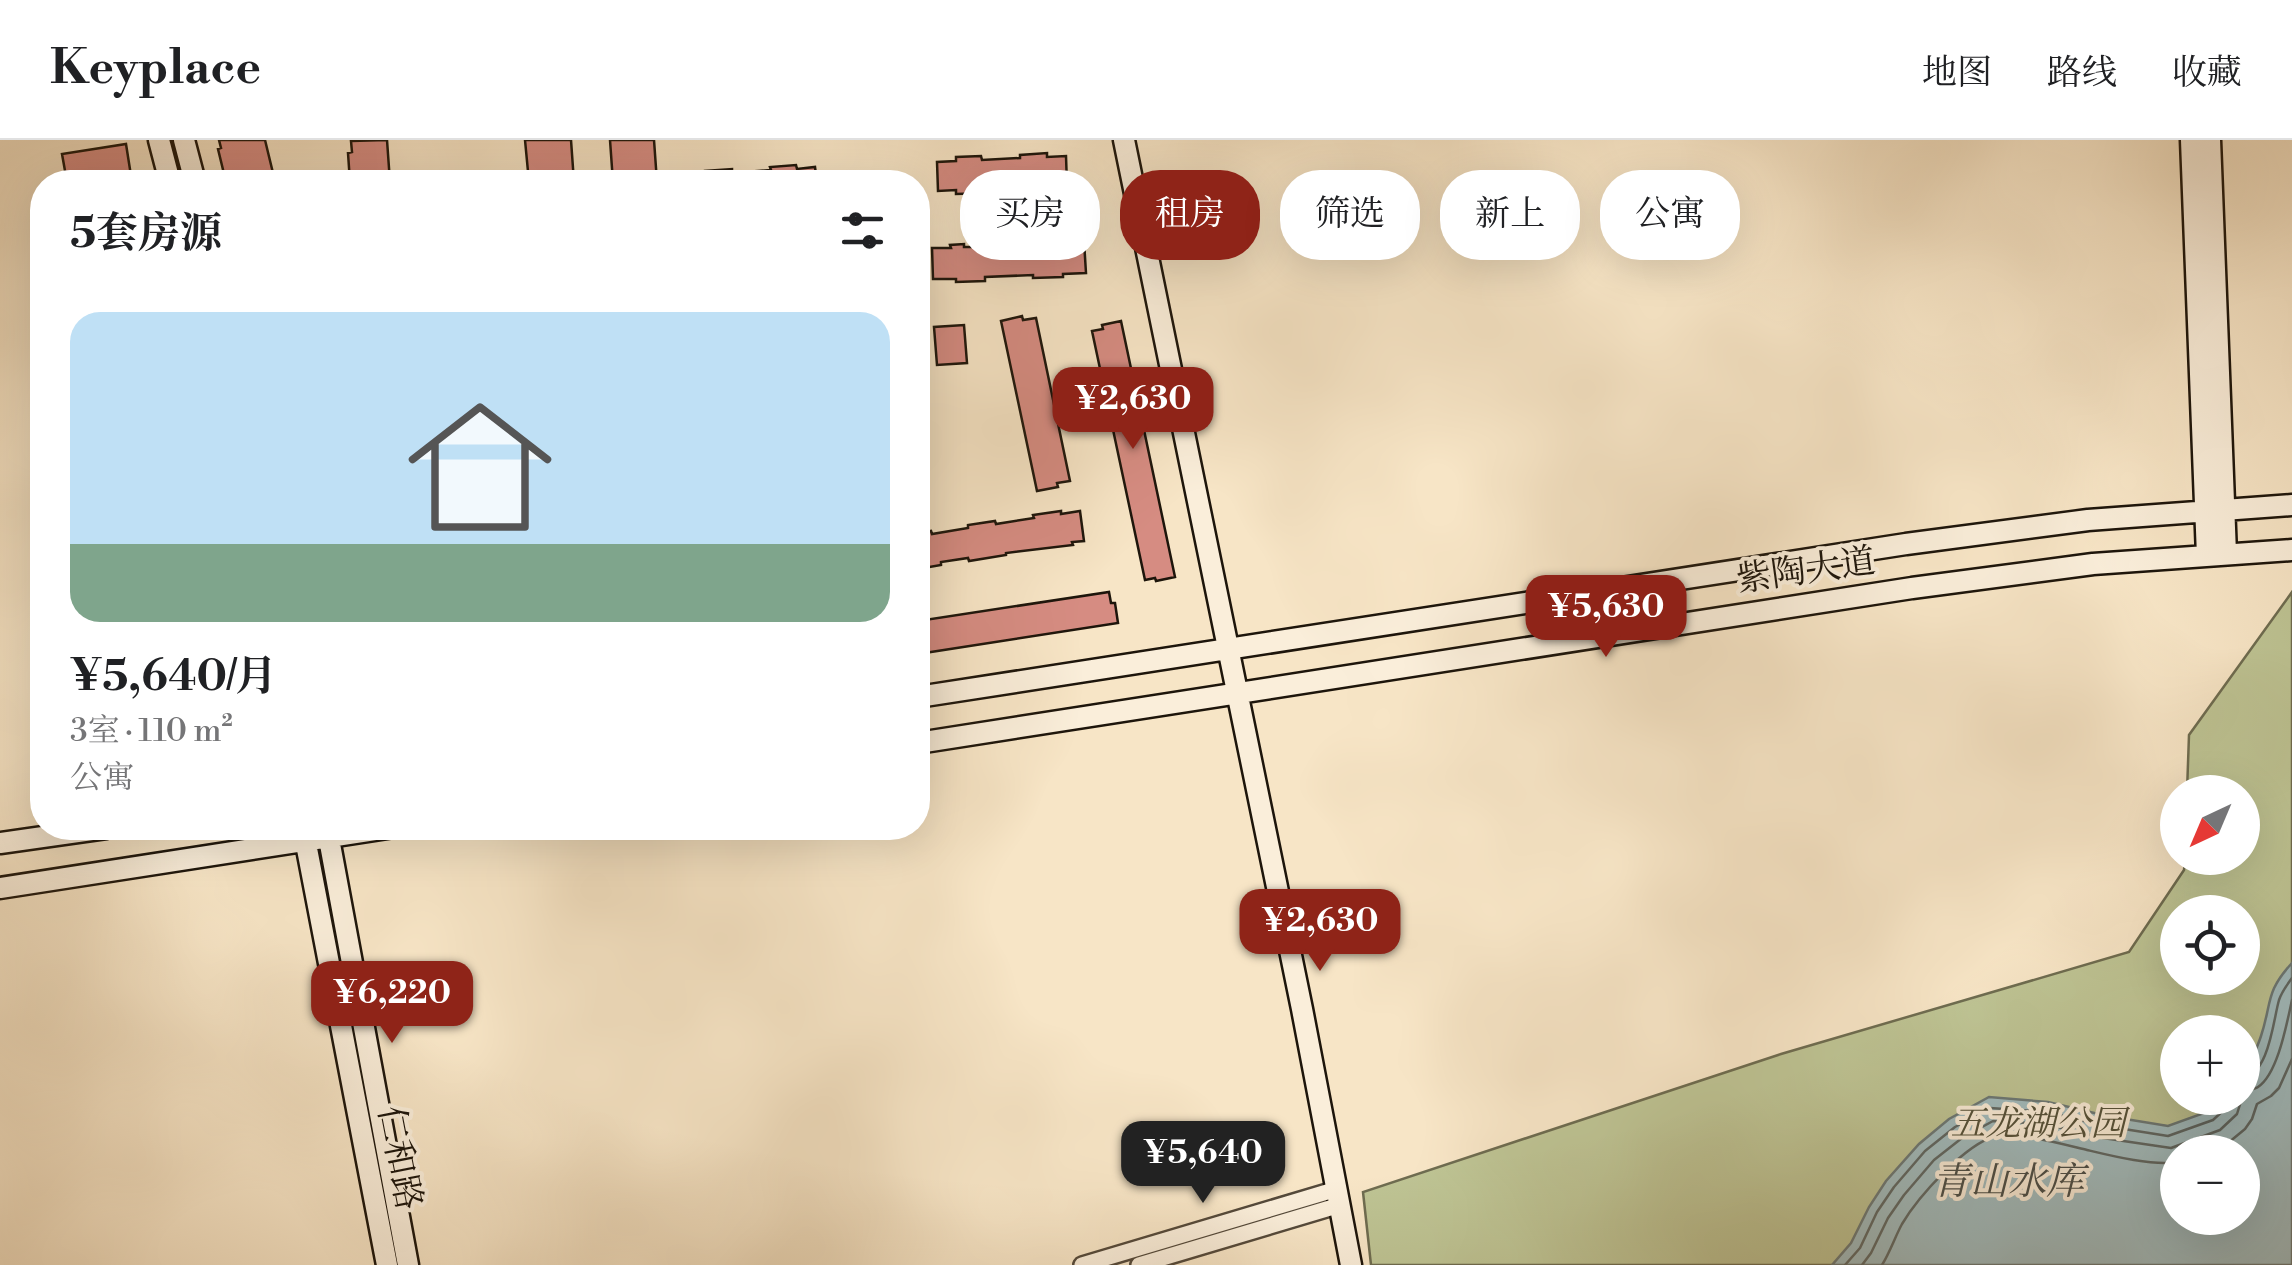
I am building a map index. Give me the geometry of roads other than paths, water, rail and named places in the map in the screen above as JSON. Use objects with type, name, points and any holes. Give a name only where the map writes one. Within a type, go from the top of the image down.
[{"type":"main road","points":[[159,140],[167,170]]},
{"type":"main road","points":[[184,140],[192,170]]},
{"type":"main road","points":[[1124,140],[1351,1265]]},
{"type":"main road","points":[[2190,140],[2216,555]]},
{"type":"main road","points":[[2210,140],[2214,510]]},
{"type":"main road","name":"紫陶大道","points":[[930,695],[1888,546],[2088,520],[2292,504]]},
{"type":"main road","name":"紫陶大道","points":[[930,741],[1912,588],[2092,564],[2292,550]]},
{"type":"main road","points":[[0,843],[30,839]]},
{"type":"main road","points":[[0,888],[270,840]]},
{"type":"main road","name":"仁和路","points":[[305,840],[387,1265]]},
{"type":"main road","name":"仁和路","points":[[329,840],[408,1265]]},
{"type":"street","points":[[1082,1265],[1338,1197]]},
{"type":"street","points":[[1139,1265],[1338,1197]]},
{"type":"water","name":"青山水库","points":[[2292,963],[2292,1265],[1832,1265],[1851,1243],[1886,1181],[1919,1144],[1949,1119],[1989,1097],[2048,1102],[2168,1126],[2199,1115],[2260,1115],[2260,1038],[2273,990]]},
{"type":"park label","name":"五龙湖公园","points":[[2038,1124]]}]
